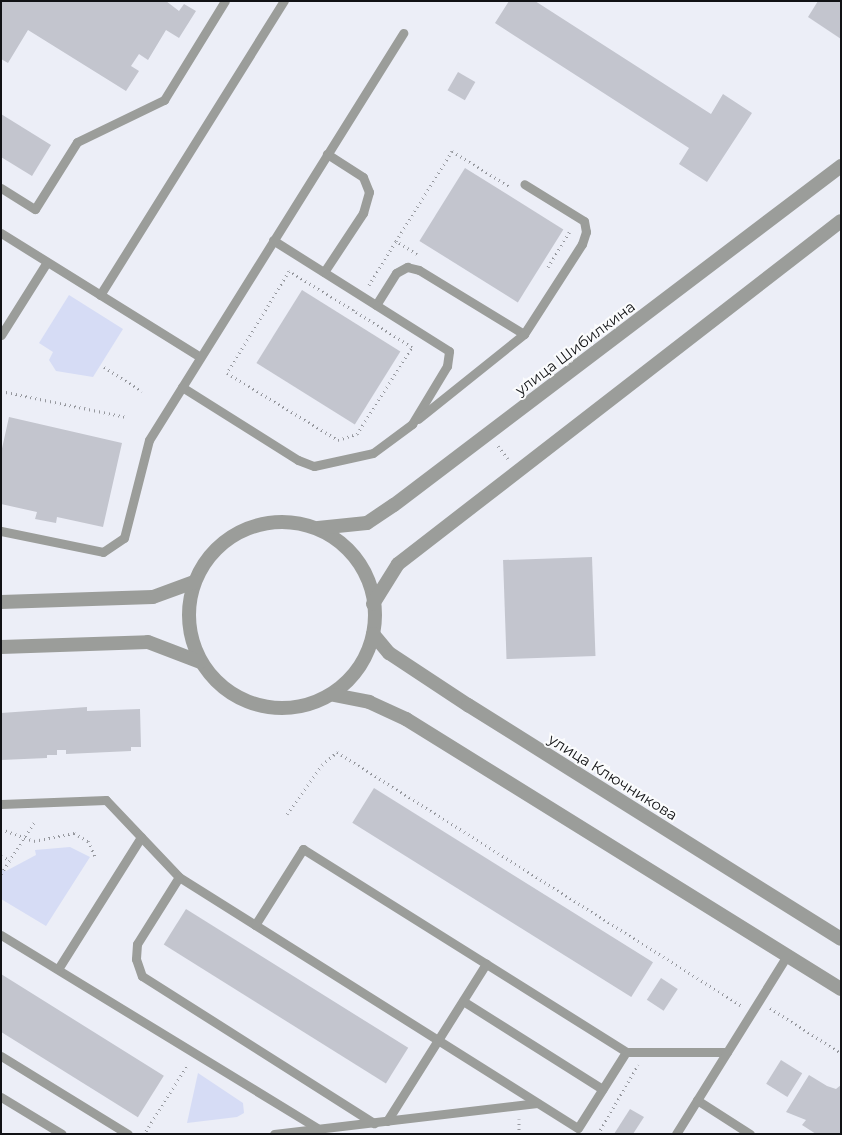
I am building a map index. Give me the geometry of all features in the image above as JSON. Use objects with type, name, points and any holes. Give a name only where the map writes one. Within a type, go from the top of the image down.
[{"type":"street","name":"улица Шибилкина","points":[[318,528],[367,523],[394,505],[841,166]]},
{"type":"street","points":[[373,604],[398,564],[841,221]]},
{"type":"street","points":[[334,695],[360,661],[373,634],[373,604],[367,575],[360,561],[346,546],[318,528],[284,522],[258,525],[233,536],[209,558],[194,582],[188,616],[200,662],[217,684],[261,707],[289,708],[334,695],[368,702],[406,718],[841,989]]},
{"type":"street","points":[[1,602],[153,597],[194,582]]},
{"type":"street","name":"улица Ключникова","points":[[373,634],[389,653],[460,700],[841,939]]},
{"type":"street","points":[[1,647],[148,642],[200,662]]},
{"type":"lane","points":[[1,188],[35,209],[77,142],[164,100],[225,1]]},
{"type":"lane","points":[[100,295],[284,1]]},
{"type":"lane","points":[[1,531],[94,552],[102,552],[118,544],[128,530],[149,440],[403,33]]},
{"type":"lane","points":[[324,272],[363,213],[369,192],[364,178],[327,154]]},
{"type":"lane","points":[[182,387],[298,460],[314,466],[373,453],[524,334],[582,244],[586,232],[584,221],[528,186]]},
{"type":"lane","points":[[1,233],[200,357]]},
{"type":"lane","points":[[273,240],[449,352],[448,366],[412,424]]},
{"type":"lane","points":[[1,335],[47,262]]},
{"type":"lane","points":[[376,305],[396,273],[407,268],[419,270],[524,334]]},
{"type":"lane","points":[[1,804],[106,800],[179,877],[578,1128],[626,1052]]},
{"type":"lane","points":[[58,969],[141,837]]},
{"type":"lane","points":[[255,925],[303,849],[626,1052],[727,1052]]},
{"type":"lane","points":[[179,877],[137,944],[136,959],[142,976],[374,1122]]},
{"type":"lane","points":[[1,935],[317,1128]]},
{"type":"lane","points":[[676,1134],[787,956]]},
{"type":"lane","points":[[387,1121],[486,964]]},
{"type":"lane","points":[[463,1001],[602,1089]]},
{"type":"lane","points":[[1,1056],[128,1134]]},
{"type":"lane","points":[[1,1097],[62,1134]]},
{"type":"lane","points":[[697,1100],[750,1134]]},
{"type":"lane","points":[[274,1134],[537,1102]]},
{"type":"path","points":[[353,310],[452,151],[525,196],[528,186]]},
{"type":"path","points":[[543,275],[573,226]]},
{"type":"path","points":[[396,241],[421,256]]},
{"type":"path","points":[[288,271],[353,310],[412,347],[357,434],[338,440],[227,373],[288,271]]},
{"type":"path","points":[[104,367],[142,391]]},
{"type":"path","points":[[1,391],[126,417]]},
{"type":"path","points":[[496,444],[510,462]]},
{"type":"path","points":[[287,814],[322,765],[337,752],[752,1012]]},
{"type":"path","points":[[1,874],[35,820]]},
{"type":"path","points":[[1,829],[24,838],[39,841],[64,833],[74,833],[88,841],[95,856]]},
{"type":"path","points":[[1,856],[10,860]]},
{"type":"path","points":[[758,1001],[841,1053]]},
{"type":"path","points":[[598,1134],[646,1052]]},
{"type":"path","points":[[146,1131],[188,1062]]},
{"type":"path","points":[[520,1114],[519,1134],[531,1134]]},
{"type":"shaded area","points":[[69,295],[123,329],[93,377],[56,371],[49,360],[53,352],[39,343]]},
{"type":"shaded area","points":[[70,847],[90,857],[46,926],[1,899],[1,869],[6,871],[36,855],[35,850]]},
{"type":"shaded area","points":[[198,1073],[243,1103],[244,1113],[237,1117],[187,1123]]},
{"type":"building","points":[[1,1],[166,1],[179,11],[184,4],[196,11],[179,38],[166,30],[148,60],[139,54],[131,66],[139,71],[126,91],[28,30],[8,63],[1,59]]},
{"type":"building","points":[[509,1],[535,1],[711,114],[723,94],[752,113],[707,182],[679,164],[689,148],[495,23]]},
{"type":"building","points":[[818,1],[841,1],[841,39],[808,17]]},
{"type":"building","points":[[458,72],[475,82],[465,100],[448,90]]},
{"type":"building","points":[[1,114],[51,145],[32,176],[1,157]]},
{"type":"building","points":[[465,168],[563,229],[518,302],[419,241]]},
{"type":"building","points":[[302,290],[400,351],[355,424],[256,363]]},
{"type":"building","points":[[9,417],[122,443],[103,527],[57,517],[56,523],[35,519],[37,512],[1,504],[1,453]]},
{"type":"building","points":[[592,557],[595,656],[507,659],[503,560]]},
{"type":"building","points":[[87,707],[87,711],[140,709],[141,747],[131,747],[131,751],[66,754],[66,750],[57,750],[57,755],[47,755],[47,758],[1,760],[1,713]]},
{"type":"building","points":[[374,788],[653,962],[631,997],[352,823]]},
{"type":"building","points":[[186,909],[408,1048],[386,1083],[164,945]]},
{"type":"building","points":[[1,974],[164,1076],[138,1117],[1,1032]]},
{"type":"building","points":[[661,978],[678,989],[664,1011],[647,1000]]},
{"type":"building","points":[[781,1060],[802,1073],[787,1097],[766,1084]]},
{"type":"building","points":[[809,1075],[836,1089],[841,1085],[841,1134],[816,1134],[802,1125],[806,1120],[786,1112]]},
{"type":"building","points":[[630,1109],[644,1117],[633,1134],[614,1134]]}]
